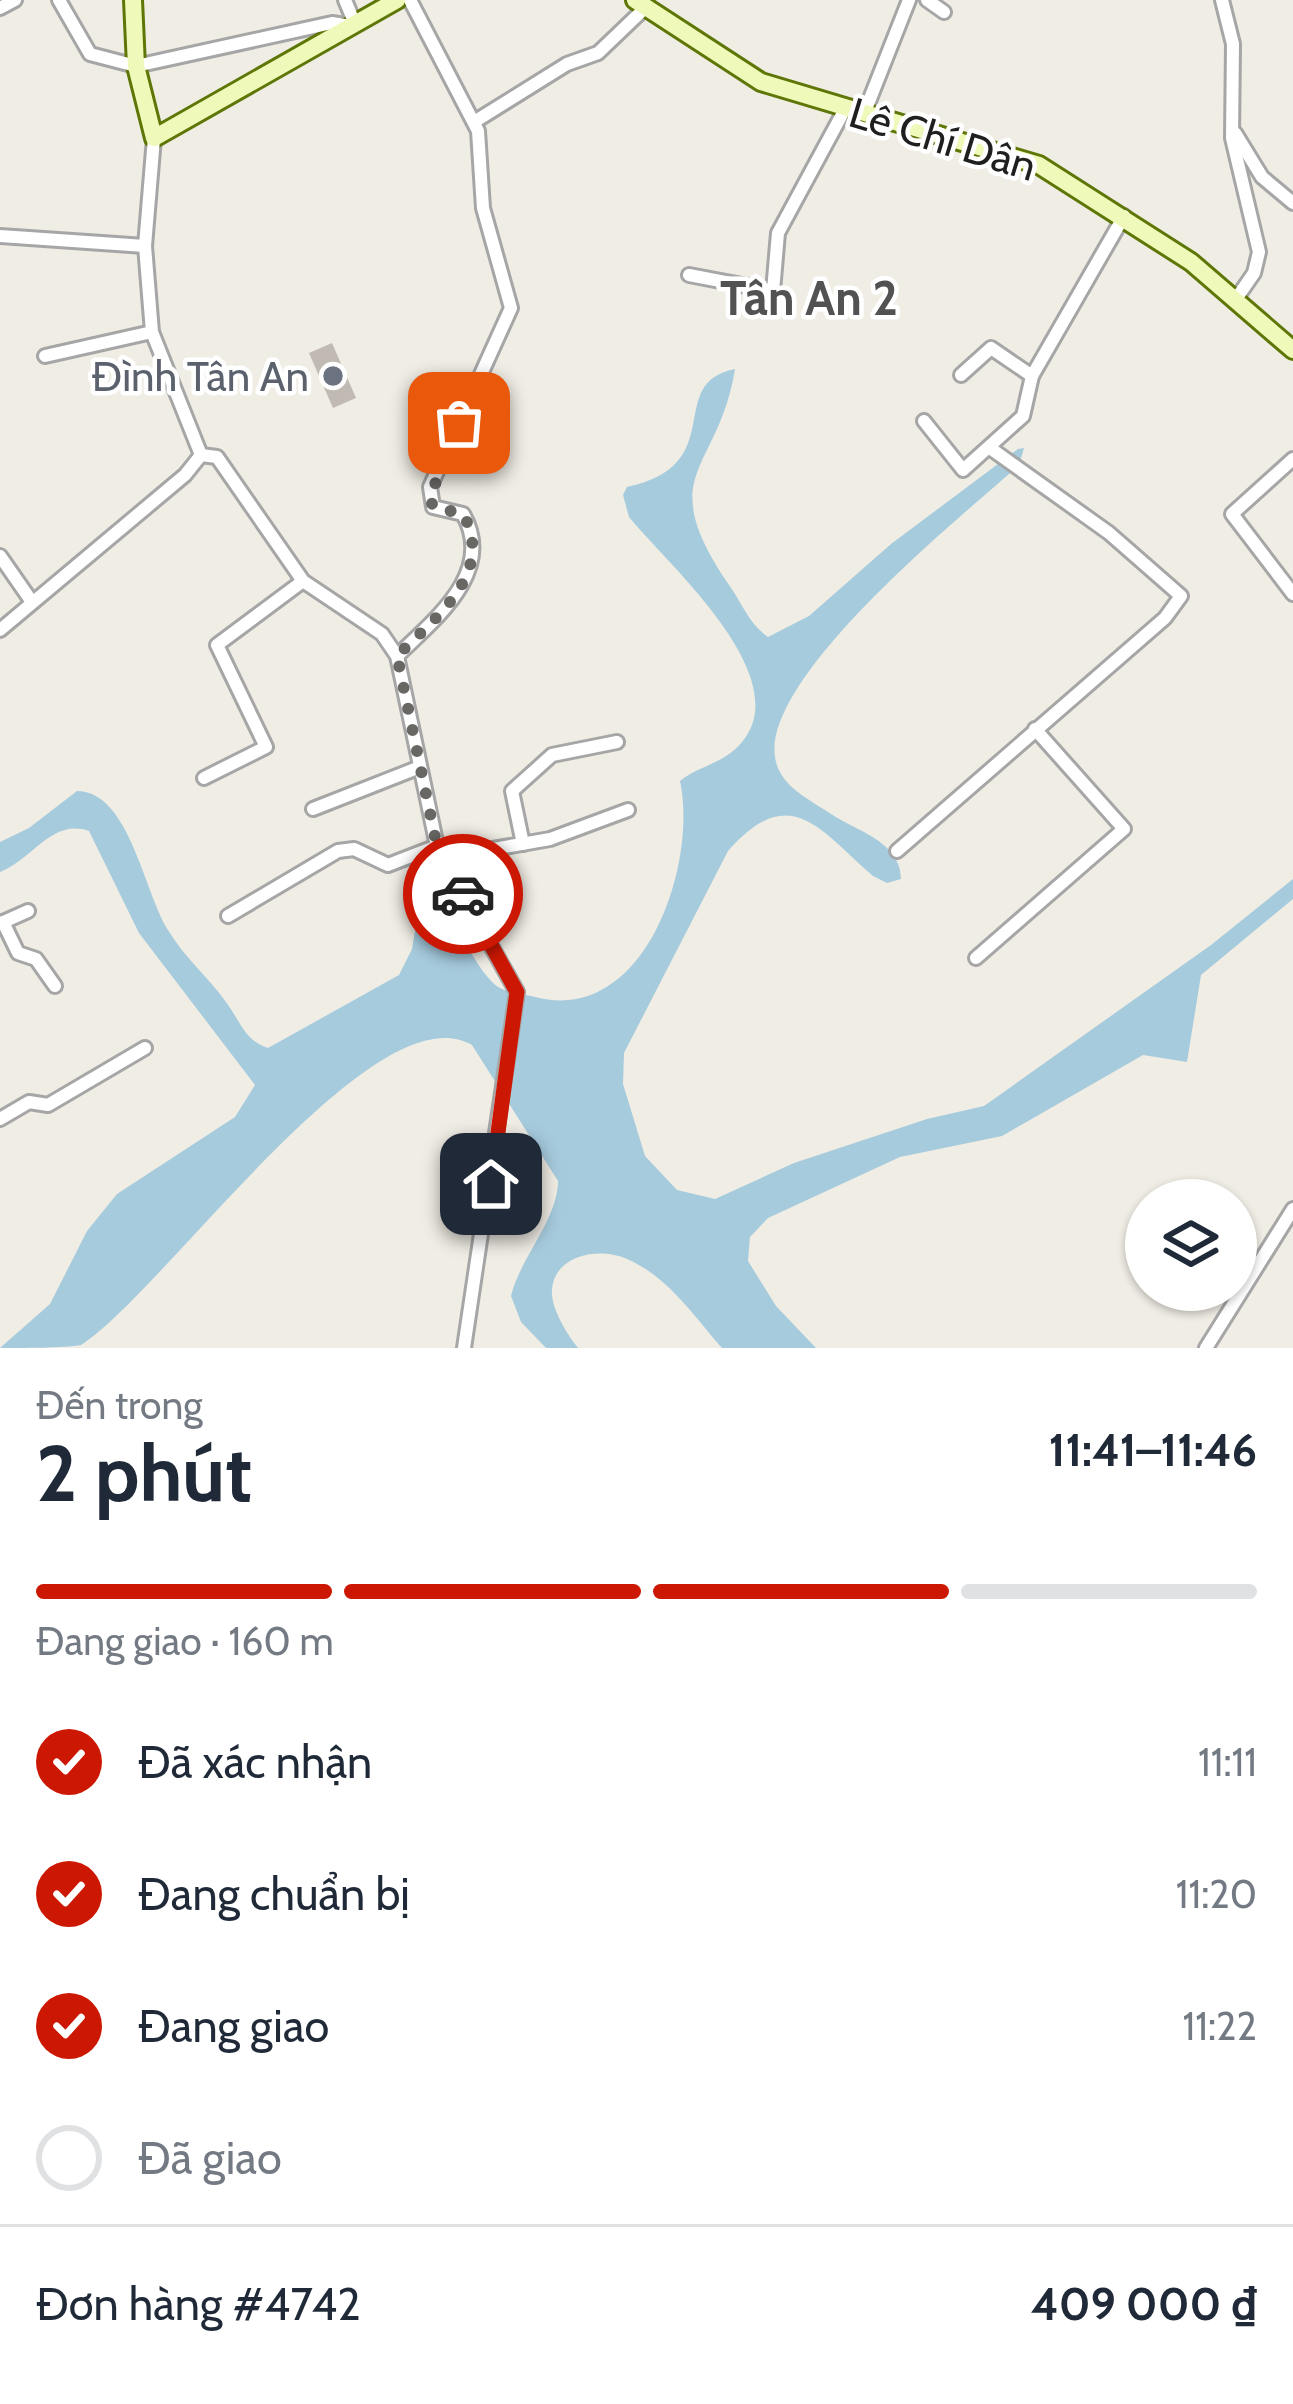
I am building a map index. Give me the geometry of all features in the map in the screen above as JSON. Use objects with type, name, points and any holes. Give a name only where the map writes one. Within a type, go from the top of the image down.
[{"type":"street","points":[[0,8],[15,0]]},
{"type":"street","points":[[59,0],[90,54],[136,66],[332,23],[353,25]]},
{"type":"street","points":[[133,0],[136,66],[154,138],[145,246],[152,332],[201,455]]},
{"type":"street","points":[[345,0],[353,25]]},
{"type":"street","points":[[154,138],[397,0]]},
{"type":"street","points":[[397,656],[443,611],[474,559],[476,543],[463,514],[433,507],[430,497],[511,308],[483,208],[475,122],[410,0]]},
{"type":"street","points":[[689,274],[773,291],[778,233],[854,111],[909,0]]},
{"type":"street","points":[[927,0],[944,12]]},
{"type":"street","points":[[1222,0],[1233,44],[1231,127],[1258,252],[1254,273],[1236,299]]},
{"type":"street","points":[[475,122],[567,64],[598,53],[639,4]]},
{"type":"street","name":"Lê Chí Dân","points":[[639,4],[761,82],[1040,165],[1124,217],[1236,299],[1293,350]]},
{"type":"street","points":[[1231,127],[1262,177],[1293,202]]},
{"type":"street","points":[[925,421],[963,470],[1022,416],[1032,376],[1124,217]]},
{"type":"street","points":[[0,236],[145,246]]},
{"type":"street","points":[[45,356],[152,332]]},
{"type":"street","points":[[961,375],[991,348],[1032,376]]},
{"type":"street","points":[[897,851],[1165,619],[1181,596],[1109,533],[990,448]]},
{"type":"street","points":[[0,630],[201,455],[218,457],[304,581],[382,634],[397,656],[439,852],[517,992],[464,1348]]},
{"type":"street","points":[[1293,459],[1232,514],[1293,594]]},
{"type":"street","points":[[0,556],[32,602]]},
{"type":"street","points":[[204,778],[266,747],[217,645],[304,581]]},
{"type":"street","points":[[976,958],[1124,829],[1035,729]]},
{"type":"street","points":[[523,844],[512,791],[552,755],[617,742]]},
{"type":"street","points":[[313,808],[420,766]]},
{"type":"street","points":[[228,916],[338,851],[354,849],[388,866],[439,852],[523,844],[628,810]]},
{"type":"street","points":[[28,911],[2,923],[18,952],[36,959],[55,986]]},
{"type":"street","points":[[0,1119],[29,1102],[48,1105],[145,1048]]},
{"type":"street","points":[[1206,1348],[1293,1209]]},
{"type":"water","points":[[735,369],[727,404],[697,474],[695,518],[706,548],[751,620],[768,637],[809,616],[891,544],[1024,448],[1019,465],[913,559],[831,643],[780,723],[775,757],[782,776],[805,797],[886,847],[899,866],[901,879],[887,883],[873,876],[819,829],[787,815],[750,830],[728,851],[624,1053],[623,1084],[645,1156],[677,1190],[715,1199],[794,1163],[927,1119],[984,1106],[1211,945],[1293,879],[1293,899],[1201,975],[1187,1062],[1143,1055],[1002,1136],[900,1157],[768,1218],[750,1237],[748,1261],[776,1306],[816,1348],[722,1348],[655,1276],[616,1255],[593,1254],[561,1268],[552,1289],[564,1328],[578,1348],[546,1348],[521,1322],[511,1296],[552,1210],[558,1181],[472,1045],[431,1039],[382,1061],[327,1101],[117,1315],[81,1345],[0,1348],[50,1304],[87,1231],[117,1194],[235,1117],[255,1085],[139,933],[89,831],[64,830],[53,835],[0,872],[0,842],[29,828],[77,791],[95,795],[122,825],[174,940],[248,1035],[268,1048],[399,975],[412,949],[422,889],[441,902],[479,965],[500,988],[535,997],[574,999],[607,987],[634,963],[656,931],[671,893],[680,854],[680,781],[735,749],[755,715],[753,686],[741,654],[696,592],[629,517],[623,495],[627,487],[659,476],[678,461],[688,444],[702,390],[714,377]]},
{"type":"building","name":"Đình Tân An","points":[[332,343],[356,398],[333,408],[309,353]]},
{"type":"way so far","points":[[459,423],[430,487],[430,497],[433,507],[463,514],[476,543],[474,559],[443,611],[397,656],[438,851],[463,894]]},
{"type":"place","name":"Đình Tân An","points":[[333,376]]},
{"type":"district","name":"Tân An 2","points":[[809,298]]},
{"type":"route","points":[[463,894],[509,970],[517,992],[491,1184]]}]
